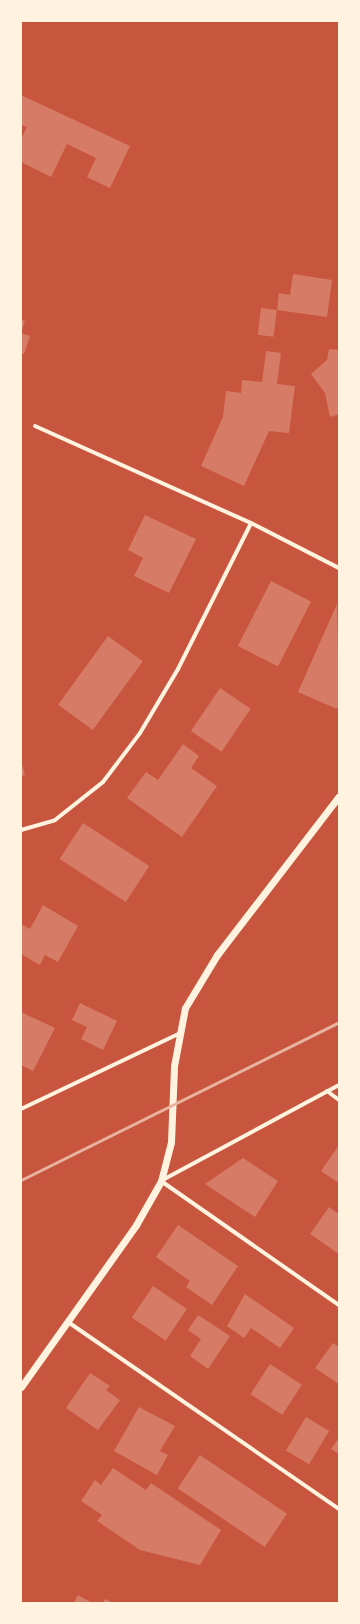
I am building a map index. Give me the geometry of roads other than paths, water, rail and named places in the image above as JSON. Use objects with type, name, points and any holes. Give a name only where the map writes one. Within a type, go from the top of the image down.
[{"type":"street","points":[[35,426],[251,523],[339,568]]},
{"type":"street","points":[[21,830],[55,820],[104,782],[135,739],[178,669],[251,523]]},
{"type":"street","points":[[21,1387],[136,1225],[161,1181],[171,1142],[174,1066],[185,1008],[217,955],[339,796]]},
{"type":"street","points":[[21,1109],[180,1033]]},
{"type":"street","points":[[161,1181],[339,1085]]},
{"type":"street","points":[[327,1091],[339,1100]]},
{"type":"street","points":[[161,1181],[339,1305]]},
{"type":"street","points":[[68,1322],[339,1509]]},
{"type":"railway","points":[[21,1180],[339,1022]]}]
